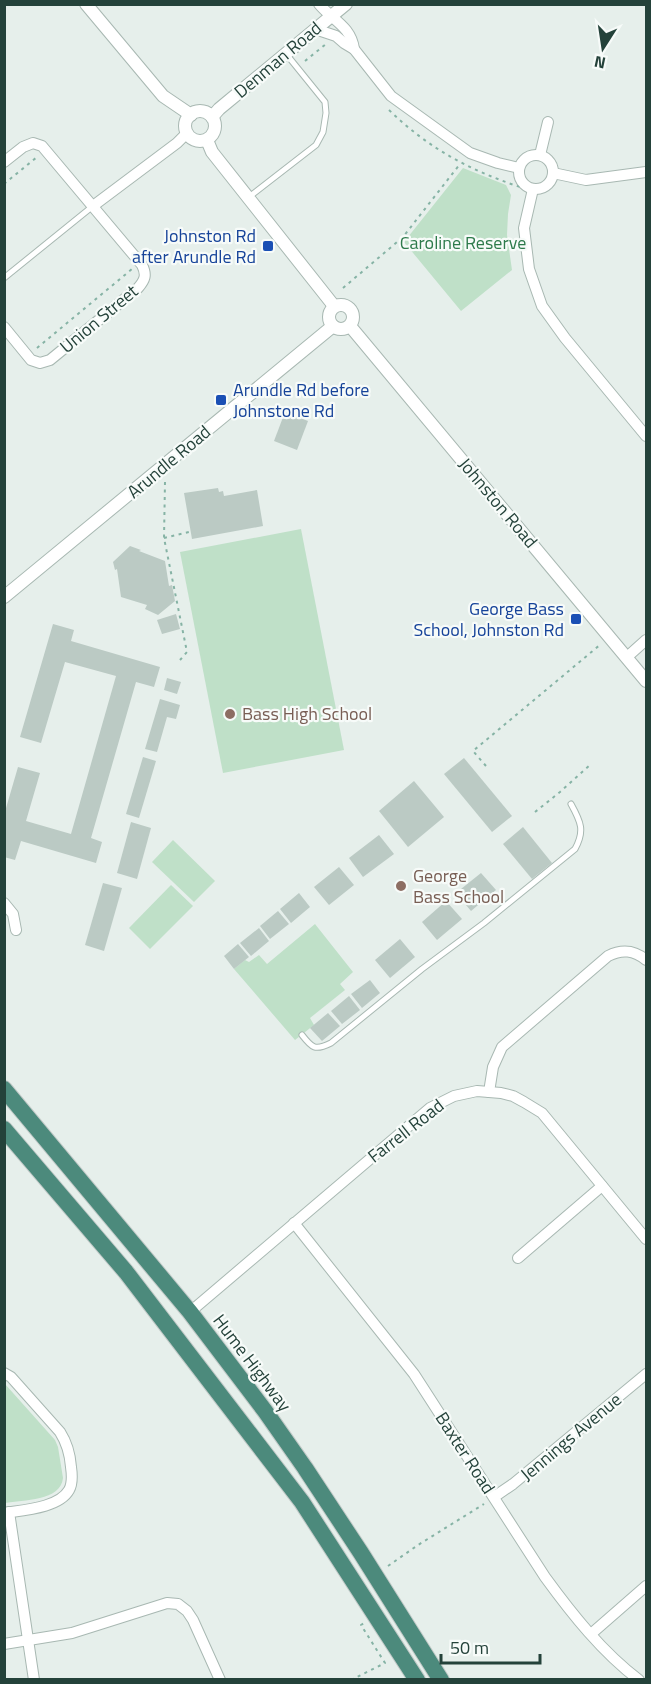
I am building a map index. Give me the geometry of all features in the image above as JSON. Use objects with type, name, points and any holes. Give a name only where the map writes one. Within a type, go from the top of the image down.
[{"type":"highway","name":"Hume Highway","points":[[4,1089],[190,1312],[265,1411],[305,1468],[441,1680]]},
{"type":"highway","points":[[4,1129],[126,1272],[302,1502],[417,1680]]},
{"type":"street","points":[[86,4],[163,96],[191,115]]},
{"type":"street","points":[[319,4],[353,39],[354,49]]},
{"type":"street","name":"Denman Road","points":[[212,117],[346,4]]},
{"type":"street","points":[[315,29],[336,36],[354,49],[391,96],[471,153],[519,168]]},
{"type":"street","points":[[200,111],[212,117],[214,132],[207,140],[197,141],[189,137],[186,123],[191,115],[200,111]]},
{"type":"street","points":[[540,155],[548,122]]},
{"type":"street","points":[[93,206],[187,133]]},
{"type":"street","points":[[207,140],[212,152],[334,306]]},
{"type":"street","points":[[4,162],[23,147],[33,143],[42,146],[45,150]]},
{"type":"street","name":"Union Street","points":[[28,356],[40,363],[50,360],[138,288],[144,281],[146,272],[45,150]]},
{"type":"street","points":[[534,154],[540,155],[551,163],[552,179],[545,186],[533,189],[527,187],[521,180],[519,168],[526,158],[534,154]]},
{"type":"street","points":[[553,173],[586,180],[646,172]]},
{"type":"street","points":[[533,189],[524,228],[529,269],[542,306],[646,436]]},
{"type":"street","points":[[343,304],[351,310],[353,319],[350,326],[342,329],[333,326],[329,314],[334,306],[343,304]]},
{"type":"street","name":"Arundle Road","points":[[7,590],[166,464],[333,326]]},
{"type":"street","name":"Johnston Road","points":[[350,326],[646,681]]},
{"type":"street","points":[[4,327],[28,356]]},
{"type":"street","points":[[627,657],[646,640]]},
{"type":"street","points":[[4,903],[13,914],[16,930]]},
{"type":"street","points":[[489,1092],[493,1067],[502,1047],[608,956],[620,951],[628,951],[646,960]]},
{"type":"street","name":"Farrell Road","points":[[190,1312],[430,1108],[454,1096],[477,1091],[513,1096],[542,1113],[646,1239]]},
{"type":"street","points":[[518,1258],[602,1186]]},
{"type":"street","name":"Baxter Road","points":[[294,1223],[414,1374],[545,1577],[566,1605],[624,1668],[639,1680]]},
{"type":"street","points":[[4,1373],[60,1432],[70,1453],[72,1472],[69,1490],[63,1498],[46,1505],[7,1512],[34,1680]]},
{"type":"street","name":"Jennings Avenue","points":[[494,1497],[513,1484],[646,1374]]},
{"type":"street","points":[[591,1634],[646,1586]]},
{"type":"street","points":[[4,1644],[72,1633],[156,1606],[167,1603],[178,1604],[193,1620],[220,1680]]},
{"type":"lane","points":[[249,198],[316,145],[323,132],[325,102],[287,55]]},
{"type":"lane","points":[[4,278],[93,206]]},
{"type":"lane","points":[[302,1035],[308,1044],[315,1048],[331,1043],[575,849],[582,830],[571,804]]},
{"type":"path","points":[[304,76],[305,61],[336,36]]},
{"type":"path","points":[[4,184],[45,150]]},
{"type":"path","points":[[343,288],[403,237],[460,163]]},
{"type":"path","points":[[28,356],[140,262]]},
{"type":"path","points":[[166,464],[164,538],[187,652],[180,660]]},
{"type":"path","points":[[164,538],[189,532]]},
{"type":"path","points":[[486,766],[473,751],[610,637]]},
{"type":"path","points":[[535,812],[591,764]]},
{"type":"path","points":[[388,1567],[418,1545],[494,1497]]},
{"type":"path","points":[[351,1680],[385,1663],[361,1625],[365,1622]]},
{"type":"green space","name":"Caroline Reserve","points":[[463,168],[506,185],[511,195],[507,235],[512,270],[461,311],[404,242]]},
{"type":"green space","points":[[301,529],[344,750],[223,773],[180,552]]},
{"type":"green space","points":[[173,840],[215,881],[194,902],[152,862]]},
{"type":"green space","points":[[171,885],[193,906],[150,949],[129,928]]},
{"type":"green space","points":[[315,924],[353,972],[340,984],[345,990],[310,1018],[314,1025],[295,1040],[234,969],[245,960],[249,962],[259,955],[267,964]]},
{"type":"green space","points":[[5,1384],[55,1440],[58,1447],[63,1478],[61,1486],[49,1495],[5,1503]]},
{"type":"building","points":[[285,412],[308,421],[297,450],[274,441]]},
{"type":"building","points":[[218,488],[219,492],[223,491],[224,496],[257,490],[263,526],[192,539],[184,493]]},
{"type":"building","points":[[130,546],[165,561],[169,586],[172,585],[175,601],[158,615],[145,609],[147,605],[121,597],[117,569],[115,570],[113,562]]},
{"type":"building","points":[[176,614],[180,629],[162,634],[157,620]]},
{"type":"building","points":[[53,624],[74,630],[71,641],[160,667],[154,687],[136,682],[91,838],[102,842],[96,863],[21,841],[15,860],[4,857],[4,815],[18,767],[40,773],[26,821],[71,834],[116,676],[65,662],[41,743],[20,737]]},
{"type":"building","points":[[167,678],[181,682],[177,694],[164,690]]},
{"type":"building","points":[[160,699],[180,705],[176,719],[167,717],[157,752],[145,749]]},
{"type":"building","points":[[143,757],[156,761],[139,818],[126,814]]},
{"type":"building","points":[[464,758],[512,816],[492,832],[444,774]]},
{"type":"building","points":[[414,781],[444,817],[408,847],[379,811]]},
{"type":"building","points":[[131,822],[151,828],[137,879],[117,873]]},
{"type":"building","points":[[523,827],[552,863],[532,879],[503,844]]},
{"type":"building","points":[[379,835],[394,854],[363,877],[349,858]]},
{"type":"building","points":[[339,867],[354,885],[329,905],[314,887]]},
{"type":"building","points":[[481,873],[496,890],[471,911],[456,893]]},
{"type":"building","points":[[103,883],[122,888],[104,951],[85,945]]},
{"type":"building","points":[[299,893],[310,907],[291,923],[280,909]]},
{"type":"building","points":[[446,901],[462,919],[437,940],[422,922]]},
{"type":"building","points":[[278,911],[289,924],[270,939],[260,926]]},
{"type":"building","points":[[259,928],[269,941],[251,956],[240,943]]},
{"type":"building","points":[[400,939],[415,957],[390,978],[375,960]]},
{"type":"building","points":[[238,944],[249,957],[234,969],[224,956]]},
{"type":"building","points":[[370,980],[380,993],[362,1008],[351,994]]},
{"type":"building","points":[[349,996],[360,1010],[342,1024],[331,1011]]},
{"type":"building","points":[[328,1013],[340,1026],[322,1041],[310,1028]]},
{"type":"place","name":"Johnston Rd after Arundle Rd","points":[[268,246]]},
{"type":"place","name":"Arundle Rd before Johnstone Rd","points":[[221,400]]},
{"type":"place","name":"George Bass School, Johnston Rd","points":[[576,619]]},
{"type":"place","name":"Bass High School","points":[[230,714]]},
{"type":"place","name":"George Bass School","points":[[401,886]]}]
